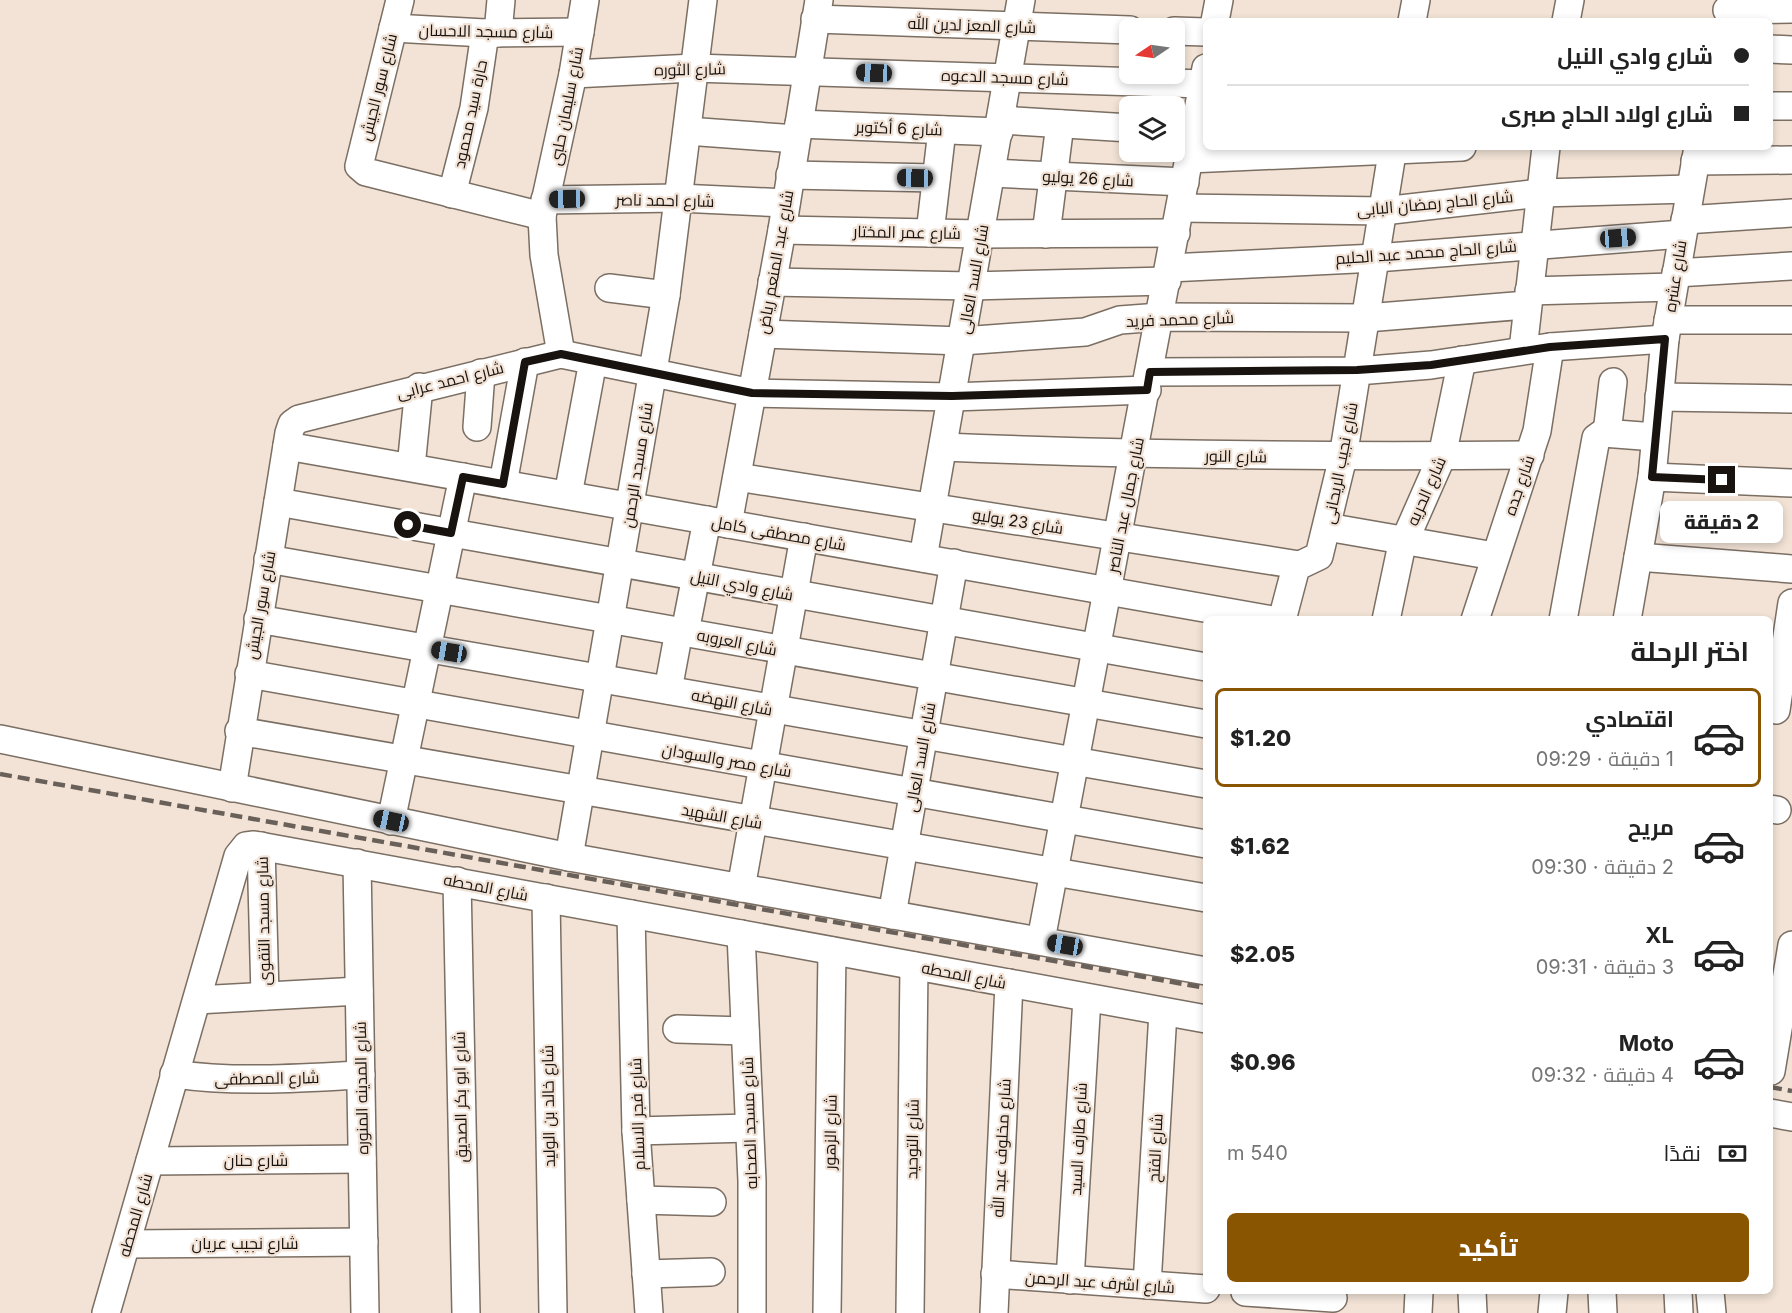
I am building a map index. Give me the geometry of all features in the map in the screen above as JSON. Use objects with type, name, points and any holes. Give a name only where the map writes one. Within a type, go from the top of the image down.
[{"type":"street","name":"شارع سور الجيش","points":[[366,172],[362,170],[359,161],[400,0]]},
{"type":"street","name":"حارة سيد محمود","points":[[452,194],[501,0]]},
{"type":"street","name":"شارع سليمان حلبى","points":[[561,354],[544,255],[543,208],[573,74],[585,0]]},
{"type":"street","name":"شارع مسجد الرحمن","points":[[569,857],[666,295],[703,0]]},
{"type":"street","name":"شارع السد العالى","points":[[923,558],[1021,0]]},
{"type":"street","points":[[1216,18],[1219,0]]},
{"type":"street","points":[[1413,18],[1416,0]]},
{"type":"street","points":[[1567,18],[1570,0]]},
{"type":"street","name":"شارع المعز لدين الله","points":[[817,9],[1017,27],[1119,30]]},
{"type":"street","name":"شارع عبد المنعم رياض","points":[[668,690],[696,576],[737,477],[782,230],[817,9]]},
{"type":"street","points":[[1727,10],[1792,9]]},
{"type":"street","name":"شارع مسجد الاحسان","points":[[393,28],[491,33],[580,32]]},
{"type":"street","points":[[1185,31],[1203,32]]},
{"type":"street","points":[[1773,49],[1792,50]]},
{"type":"street","name":"شارع الثوره","points":[[573,74],[694,68],[807,70]]},
{"type":"street","name":"شارع مسجد الدعوه","points":[[807,70],[1203,88]]},
{"type":"street","name":"شارع جمال عبد الناصر","points":[[1185,129],[1203,90]]},
{"type":"street","points":[[1773,106],[1792,106]]},
{"type":"street","points":[[1046,234],[1060,124]]},
{"type":"street","name":"شارع 6 أكتوبر","points":[[687,131],[942,130],[1060,124],[1119,127]]},
{"type":"street","points":[[930,233],[942,130]]},
{"type":"street","name":"شارع جمال عبد الناصر","points":[[1041,940],[1178,221],[1187,171],[1185,144]]},
{"type":"street","name":"شارع 26 يوليو","points":[[991,173],[1054,176],[1187,171],[1384,150]]},
{"type":"street","name":"شارع نجيب الريحانى","points":[[1299,565],[1319,556],[1343,457],[1393,150]]},
{"type":"street","points":[[1523,350],[1546,150]]},
{"type":"street","points":[[1696,154],[1792,160]]},
{"type":"street","name":"شارع عشره","points":[[1628,616],[1652,477],[1667,330],[1696,154]]},
{"type":"street","name":"شارع احمد ناصر","points":[[366,172],[452,194],[543,208],[679,198],[786,203]]},
{"type":"street","points":[[790,176],[936,178]]},
{"type":"street","name":"شارع الحاج رمضان البابى","points":[[1178,221],[1383,211],[1540,193],[1690,189]]},
{"type":"street","name":"شارع الحاج محمد عبد الحليم","points":[[772,282],[971,286],[1168,274],[1534,244],[1792,213]]},
{"type":"street","name":"شارع عمر المختار","points":[[782,230],[1046,234],[1178,221]]},
{"type":"street","name":"شارع محمد فريد","points":[[763,334],[962,341],[1085,333],[1120,320],[1160,317],[1366,318],[1792,266]]},
{"type":"street","points":[[609,288],[666,295]]},
{"type":"street","name":"شارع احمد عرابى","points":[[290,435],[299,419],[419,387],[561,354],[752,393],[952,396],[1149,381],[1357,370],[1462,360],[1667,330],[1792,320]]},
{"type":"street","name":"شارع جده","points":[[1476,616],[1494,556],[1530,455],[1545,385],[1550,347]]},
{"type":"street","name":"شارع الحريه","points":[[1387,616],[1396,565],[1404,540],[1442,456],[1462,360]]},
{"type":"street","points":[[568,495],[592,361]]},
{"type":"street","points":[[503,484],[525,362]]},
{"type":"street","points":[[477,427],[480,373]]},
{"type":"street","points":[[1607,434],[1613,382]]},
{"type":"street","points":[[411,467],[419,387]]},
{"type":"street","points":[[1659,397],[1792,399]]},
{"type":"street","points":[[1564,616],[1596,438],[1607,434],[1655,437]]},
{"type":"street","name":"شارع سور الجيش","points":[[232,788],[239,731],[290,435]]},
{"type":"street","name":"شارع مصطفى كامل","points":[[290,435],[411,467],[463,477],[1250,616]]},
{"type":"street","name":"شارع النور","points":[[943,447],[1135,454],[1343,457],[1530,455]]},
{"type":"street","points":[[391,821],[463,477]]},
{"type":"street","name":"شارع 23 يوليو","points":[[737,477],[1299,565]]},
{"type":"street","points":[[1652,477],[1792,483]]},
{"type":"street","name":"شارع وادي النيل","points":[[278,502],[1203,666]]},
{"type":"street","points":[[1327,527],[1494,556]]},
{"type":"street","points":[[741,888],[804,537]]},
{"type":"street","points":[[1638,557],[1792,570]]},
{"type":"street","name":"شارع العروبه","points":[[268,559],[1203,723]]},
{"type":"street","name":"شارع السد العالى","points":[[892,915],[954,563]]},
{"type":"street","points":[[1283,616],[1299,565]]},
{"type":"street","points":[[1779,710],[1782,658],[1792,603]]},
{"type":"street","name":"شارع النهضه","points":[[258,619],[1203,783]]},
{"type":"street","name":"شارع مصر والسودان","points":[[249,674],[1203,843]]},
{"type":"street","name":"شارع الشهيد","points":[[239,731],[1203,897]]},
{"type":"street","points":[[0,739],[569,857],[1203,970]]},
{"type":"street","name":"شارع المحطه","points":[[106,1313],[241,850],[254,844],[1203,1019]]},
{"type":"street","name":"شارع مسجد التقوى","points":[[261,846],[265,996]]},
{"type":"street","name":"شارع المدينه المنوره","points":[[357,863],[365,1313]]},
{"type":"street","name":"شارع ابو بكر الصديق","points":[[457,881],[466,1313]]},
{"type":"street","name":"شارع خالد بن الوليد","points":[[546,898],[553,1313]]},
{"type":"street","name":"شارع فجر الاسلام","points":[[631,914],[636,1131],[649,1313]]},
{"type":"street","name":"شارع مسجد الصحابه","points":[[741,934],[749,1128],[752,1313]]},
{"type":"street","points":[[1778,1072],[1792,945]]},
{"type":"street","name":"شارع الزهور","points":[[827,1313],[832,951]]},
{"type":"street","name":"شارع التوحيد","points":[[910,1313],[915,966]]},
{"type":"street","name":"شارع مخلوف عبد الله","points":[[994,1313],[1009,983]]},
{"type":"street","points":[[197,1000],[359,991]]},
{"type":"street","name":"شارع طارف السيد","points":[[1070,1280],[1087,998]]},
{"type":"street","name":"شارع الفتح","points":[[1147,1285],[1163,1012]]},
{"type":"street","points":[[676,1029],[745,1031]]},
{"type":"street","name":"شارع المصطفى","points":[[174,1074],[208,1079],[245,1080],[361,1075]]},
{"type":"street","points":[[636,1131],[749,1128]]},
{"type":"street","name":"شارع حنان","points":[[150,1161],[362,1159]]},
{"type":"street","points":[[641,1200],[712,1202]]},
{"type":"street","name":"شارع نجيب عريان","points":[[127,1244],[364,1242]]},
{"type":"street","points":[[646,1274],[711,1272]]},
{"type":"street","name":"شارع اشرف عبد الرحمن","points":[[994,1274],[1203,1289]]},
{"type":"street","points":[[1265,1294],[1333,1301]]},
{"type":"street","points":[[1418,1313],[1419,1294]]},
{"type":"street","points":[[1472,1294],[1473,1313]]},
{"type":"street","points":[[1552,1313],[1554,1294]]},
{"type":"street","points":[[1602,1294],[1603,1313]]},
{"type":"street","points":[[1678,1294],[1679,1313]]},
{"type":"street","points":[[1710,1294],[1712,1313]]},
{"type":"railway","points":[[0,774],[1203,987]]},
{"type":"railway","points":[[1773,1088],[1792,1091]]},
{"type":"route","points":[[408,525],[451,533],[463,477],[503,484],[525,362],[561,354],[752,393],[952,396],[1147,390],[1150,372],[1357,370],[1431,365],[1550,347],[1665,339],[1652,477],[1722,480]]}]
